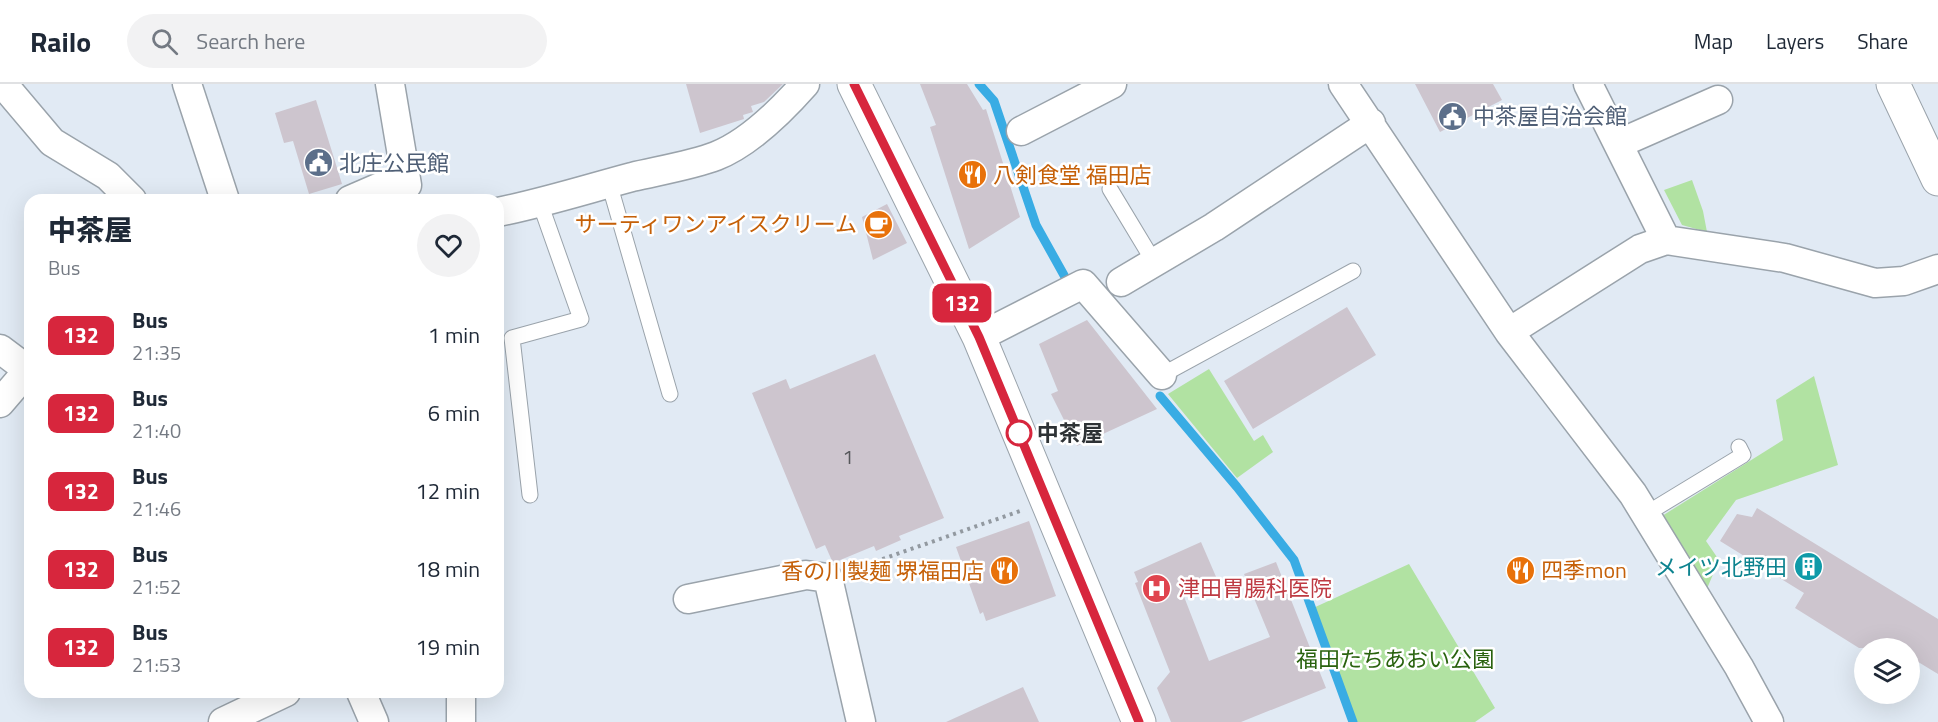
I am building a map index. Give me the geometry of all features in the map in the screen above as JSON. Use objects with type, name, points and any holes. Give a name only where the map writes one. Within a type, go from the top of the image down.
[{"type":"main road","points":[[854,84],[979,337],[1138,722]]},
{"type":"main road","points":[[1893,84],[1929,140],[1938,179]]},
{"type":"street","points":[[3,84],[52,142],[108,176],[126,194]]},
{"type":"street","points":[[187,84],[223,194]]},
{"type":"street","points":[[364,194],[380,187],[410,192],[390,84]]},
{"type":"street","points":[[504,211],[716,156],[736,146],[783,108],[806,84]]},
{"type":"street","points":[[1021,131],[1112,84]]},
{"type":"street","points":[[1343,84],[1509,332],[1633,494],[1739,667],[1769,722]]},
{"type":"street","points":[[1588,84],[1666,240]]},
{"type":"street","points":[[1618,144],[1718,100]]},
{"type":"street","points":[[1121,282],[1214,227],[1371,123]]},
{"type":"street","points":[[1509,332],[1640,249],[1666,240],[1785,258],[1875,283],[1904,281],[1938,269]]},
{"type":"street","points":[[979,337],[1083,284],[1162,375]]},
{"type":"street","points":[[0,349],[24,366]]},
{"type":"street","points":[[0,403],[24,375]]},
{"type":"street","points":[[688,599],[806,575],[828,578],[861,722]]},
{"type":"street","points":[[223,722],[273,698]]},
{"type":"street","points":[[364,698],[374,722]]},
{"type":"street","points":[[461,698],[461,722]]},
{"type":"lane","points":[[609,183],[670,394]]},
{"type":"lane","points":[[1110,189],[1154,262]]},
{"type":"lane","points":[[530,495],[512,338],[581,319],[540,203]]},
{"type":"lane","points":[[1162,375],[1353,271]]},
{"type":"lane","points":[[1646,514],[1743,454],[1738,447]]},
{"type":"path","points":[[828,578],[1047,501]]},
{"type":"green space","points":[[1692,180],[1703,211],[1707,232],[1682,225],[1664,190]]},
{"type":"green space","points":[[1209,369],[1254,441],[1263,435],[1273,452],[1237,478],[1168,394]]},
{"type":"green space","points":[[1814,376],[1838,465],[1736,500],[1706,541],[1719,560],[1706,591],[1662,516],[1783,440],[1776,400]]},
{"type":"green space","name":"福田たちあおい公園","points":[[1409,564],[1495,708],[1475,722],[1353,722],[1311,609]]},
{"type":"building","points":[[686,84],[783,84],[764,102],[751,106],[753,112],[743,115],[744,119],[700,133]]},
{"type":"building","points":[[920,84],[967,84],[983,110],[986,109],[1020,217],[969,249],[930,127],[936,125]]},
{"type":"building","name":"中茶屋自治会館","points":[[1415,84],[1493,84],[1502,100],[1440,132]]},
{"type":"building","name":"北庄公民館","points":[[316,100],[342,184],[309,194],[293,141],[284,143],[275,113]]},
{"type":"building","points":[[887,204],[907,243],[873,260],[862,217]]},
{"type":"building","points":[[1347,307],[1376,355],[1253,429],[1224,381]]},
{"type":"building","points":[[1087,320],[1157,409],[1077,446],[1051,394],[1058,391],[1039,344]]},
{"type":"building","points":[[875,354],[944,518],[899,536],[901,540],[876,551],[874,546],[833,563],[825,545],[816,549],[752,393],[786,379],[790,389]]},
{"type":"building","name":"メイツ北野田","points":[[1757,508],[1938,619],[1938,674],[1920,663],[1920,638],[1854,638],[1854,645],[1795,608],[1804,593],[1720,541],[1737,514],[1752,517]]},
{"type":"building","points":[[1029,521],[1056,596],[986,621],[983,612],[980,614],[956,547]]},
{"type":"building","points":[[1201,542],[1217,579],[1183,594],[1209,661],[1270,637],[1244,574],[1276,562],[1326,688],[1241,722],[1171,722],[1157,688],[1170,672],[1135,583],[1138,582],[1134,572]]},
{"type":"building","points":[[1023,687],[1039,722],[946,722]]},
{"type":"waterway","points":[[979,84],[994,101],[1036,225],[1065,277]]},
{"type":"waterway","points":[[1160,396],[1237,487],[1294,560],[1353,722]]},
{"type":"bus line","name":"132","points":[[854,84],[979,337],[1139,722]]},
{"type":"place","name":"中茶屋自治会館","points":[[1452,116]]},
{"type":"place","name":"北庄公民館","points":[[318,163]]},
{"type":"place","name":"八剣食堂 福田店","points":[[972,175]]},
{"type":"place","name":"サーティワンアイスクリーム","points":[[878,224]]},
{"type":"place","name":"中茶屋","points":[[1019,433]]},
{"type":"place","name":"メイツ北野田","points":[[1808,567]]},
{"type":"place","name":"四季mon","points":[[1520,570]]},
{"type":"place","name":"香の川製麺 堺福田店","points":[[1005,571]]},
{"type":"place","name":"津田胃腸科医院","points":[[1157,588]]}]
